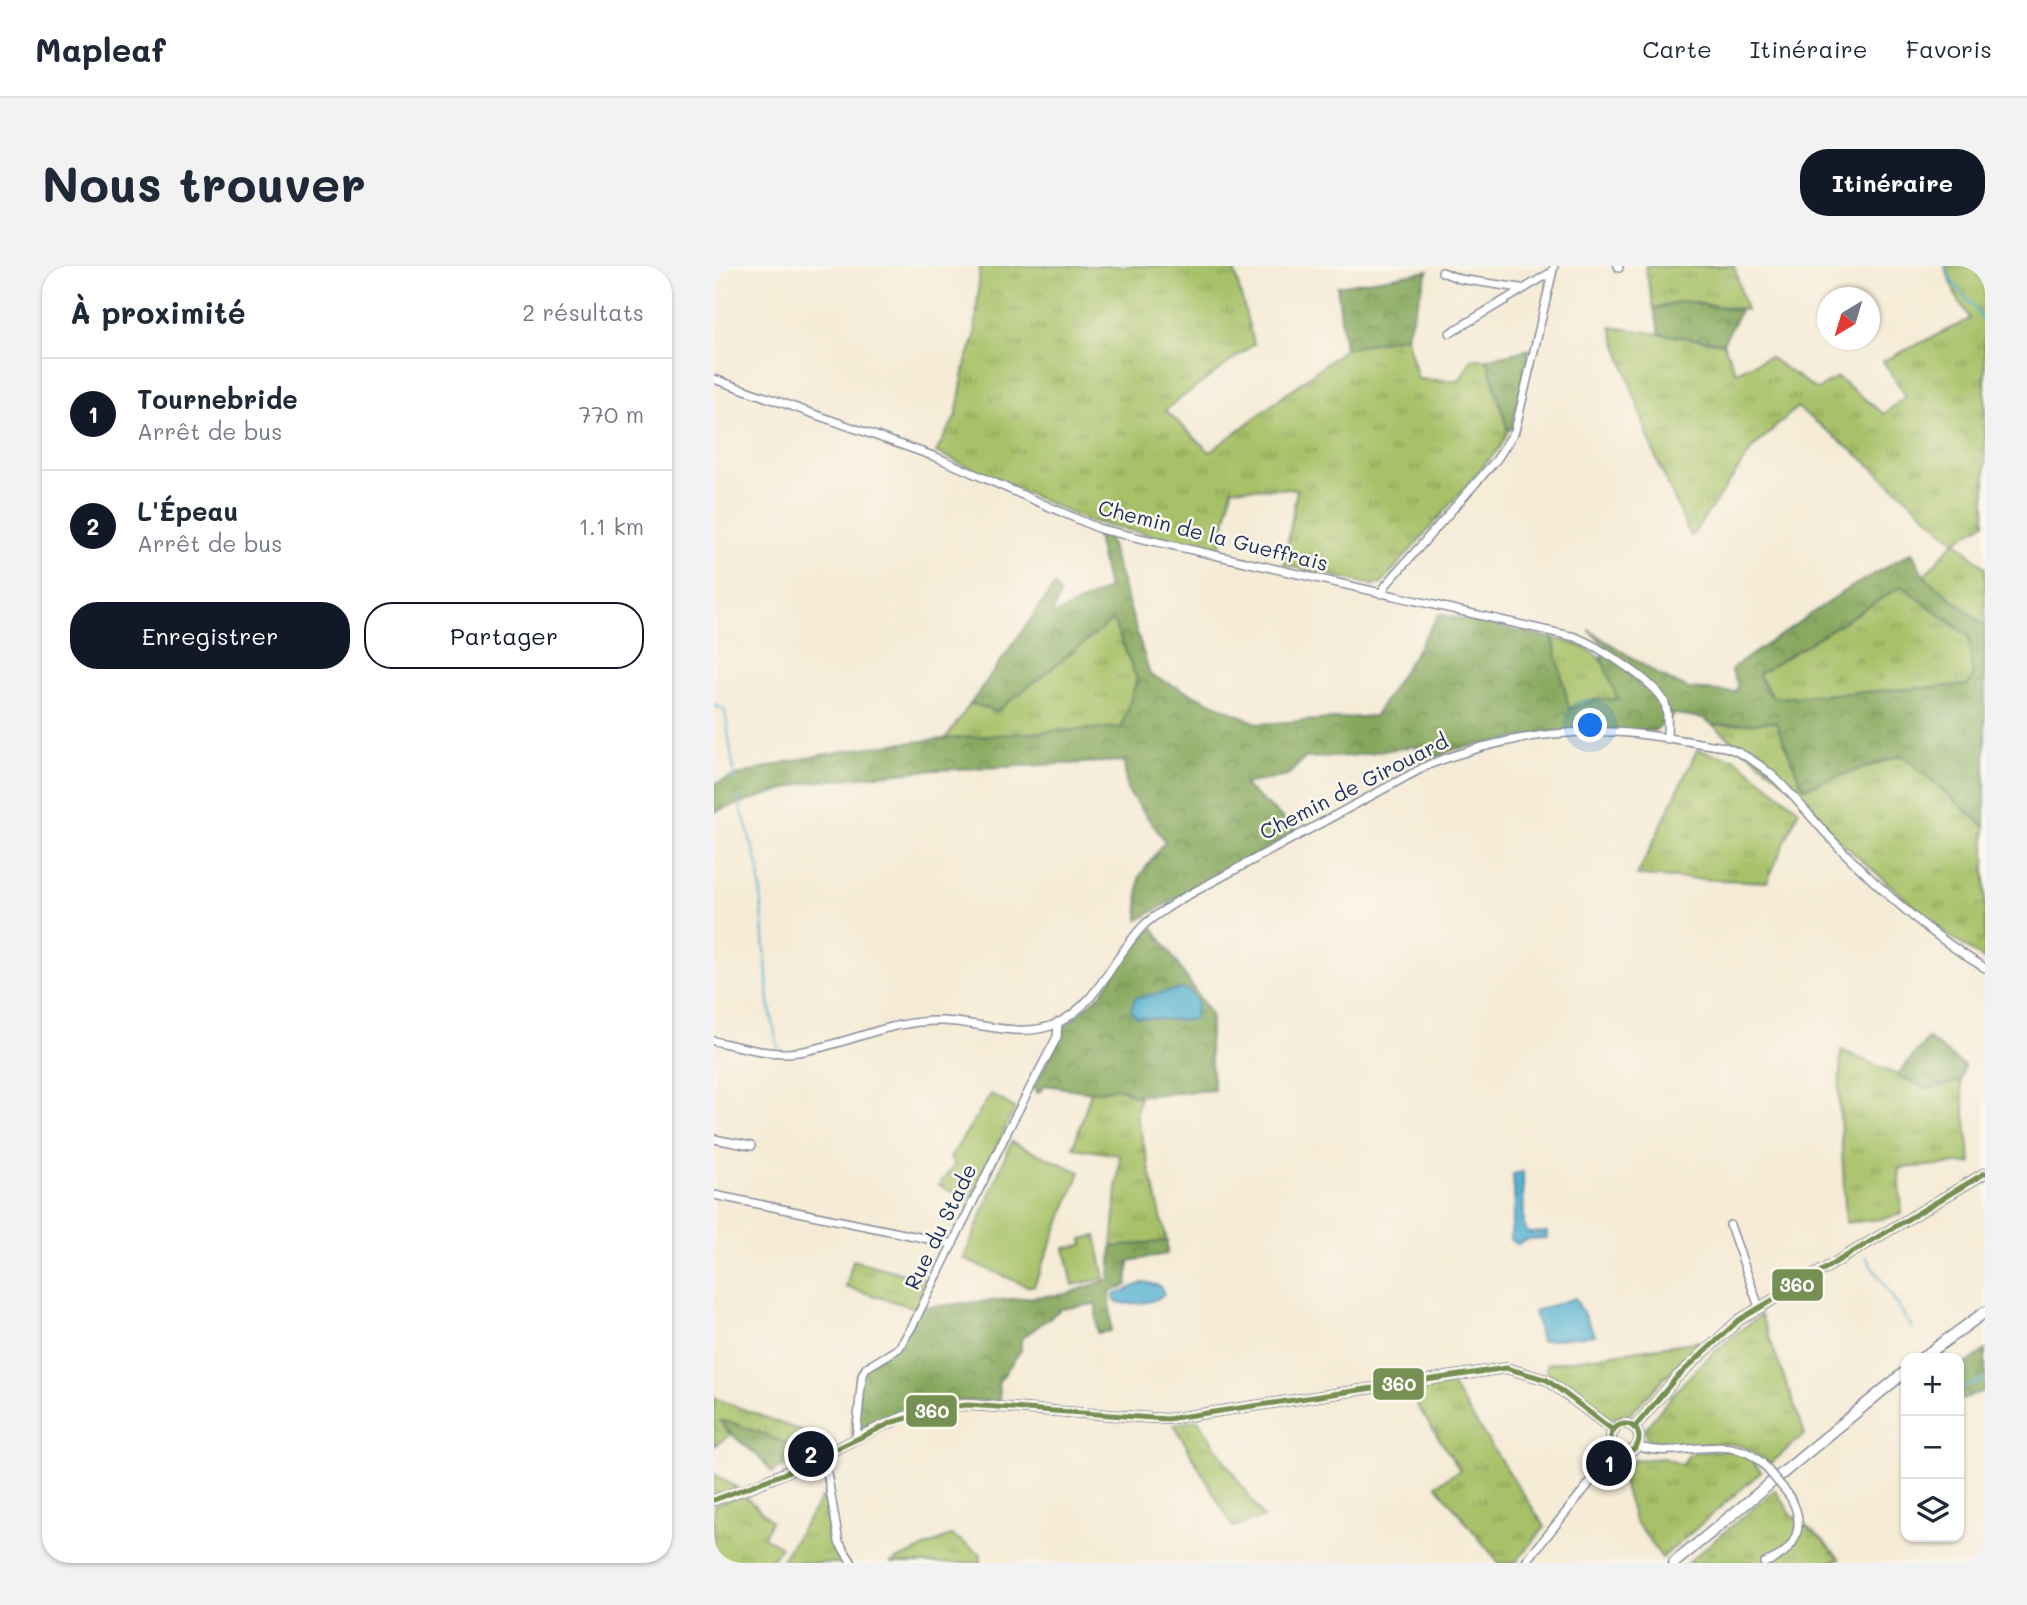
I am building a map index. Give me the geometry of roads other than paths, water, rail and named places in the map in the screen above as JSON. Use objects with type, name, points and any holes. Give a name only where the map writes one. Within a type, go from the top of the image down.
[{"type":"main road","points":[[1634,1428],[1698,1355],[1759,1307],[1985,1173]]},
{"type":"main road","points":[[1929,1353],[1985,1312]]},
{"type":"main road","points":[[714,1500],[824,1455],[904,1415],[940,1406],[968,1405],[1167,1419],[1506,1368],[1547,1380],[1614,1431]]},
{"type":"main road","points":[[1674,1563],[1901,1375]]},
{"type":"main road","points":[[1621,1425],[1634,1428],[1639,1436],[1637,1446],[1626,1452],[1617,1449],[1611,1439],[1614,1431],[1621,1425]]},
{"type":"street","points":[[1450,333],[1552,270]]},
{"type":"street","points":[[1381,594],[1497,459],[1515,431],[1552,270]]},
{"type":"street","points":[[1442,272],[1460,279],[1521,289]]},
{"type":"street","points":[[1533,284],[1545,296]]},
{"type":"street","name":"Chemin de la Gueffrais","points":[[714,379],[936,457],[1100,529],[1586,641],[1659,694],[1667,709],[1667,739]]},
{"type":"street","name":"Chemin de Girouard","points":[[714,1041],[749,1049],[796,1053],[888,1027],[942,1021],[1022,1030],[1058,1022],[1093,996],[1132,939],[1154,916],[1428,765],[1462,751],[1536,736],[1613,732],[1725,747],[1752,760],[1796,796],[1833,842],[1896,899],[1985,968]]},
{"type":"street","name":"Rue du Stade","points":[[856,1438],[862,1376],[866,1368],[899,1348],[1057,1037],[1058,1022]]},
{"type":"street","points":[[714,1139],[751,1146]]},
{"type":"street","points":[[714,1195],[953,1244]]},
{"type":"street","points":[[1730,1225],[1759,1307]]},
{"type":"street","points":[[1637,1446],[1659,1451],[1730,1447],[1749,1452],[1789,1496],[1798,1516],[1797,1537],[1785,1553],[1764,1563]]},
{"type":"street","points":[[1525,1563],[1617,1449]]},
{"type":"street","points":[[824,1455],[839,1542],[852,1563]]},
{"type":"water","points":[[1188,990],[1197,1001],[1195,1018],[1176,1020],[1136,1017],[1131,1010],[1135,998]]},
{"type":"water","points":[[1523,1172],[1524,1226],[1528,1233],[1547,1232],[1547,1238],[1528,1239],[1517,1244],[1510,1239],[1515,1206],[1513,1174]]},
{"type":"water","points":[[1145,1282],[1160,1286],[1164,1294],[1154,1300],[1140,1303],[1115,1301],[1114,1295]]},
{"type":"water","points":[[1575,1298],[1595,1335],[1541,1341],[1534,1311]]},
{"type":"waterway","points":[[1946,266],[1951,280],[1985,321]]},
{"type":"waterway","points":[[714,705],[725,710],[735,781]]},
{"type":"waterway","points":[[738,797],[759,869],[769,1003],[778,1048]]},
{"type":"waterway","points":[[1866,1257],[1913,1329]]},
{"type":"waterway","points":[[1964,1387],[1985,1379]]},
{"type":"place","name":"L'Épeau","points":[[811,1454]]},
{"type":"place","name":"Tournebride","points":[[1609,1463]]}]
